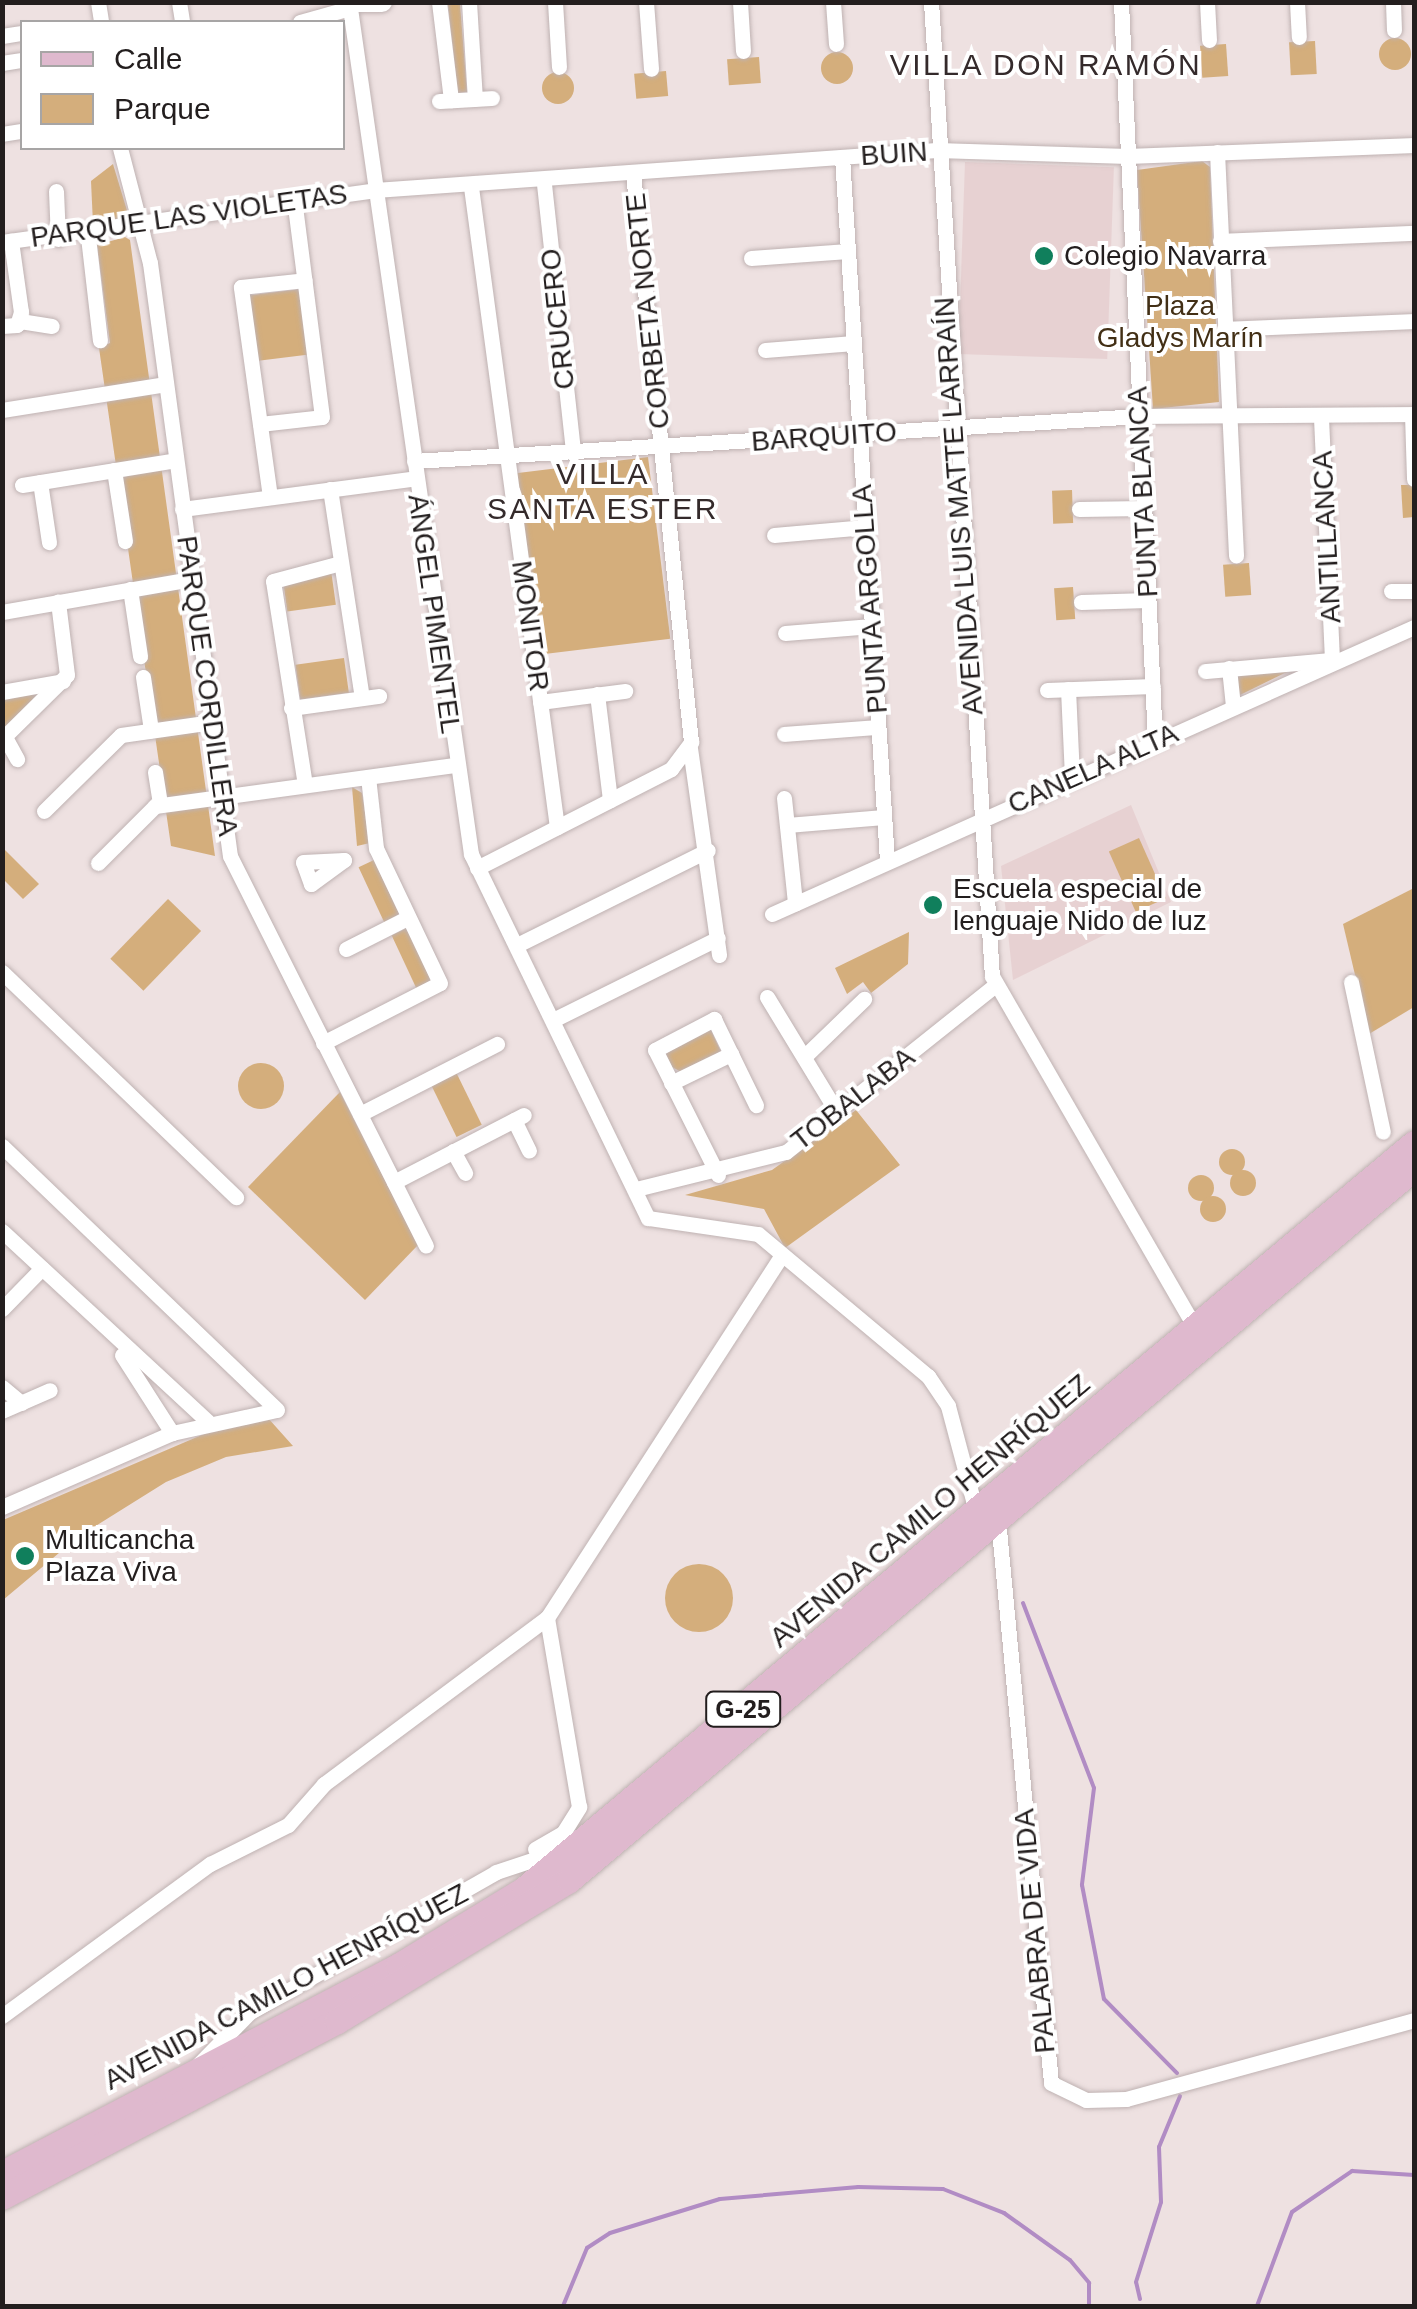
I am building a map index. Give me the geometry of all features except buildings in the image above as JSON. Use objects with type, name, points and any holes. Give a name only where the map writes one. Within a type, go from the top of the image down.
[{"type":"main road","name":"AVENIDA CAMILO HENRÍQUEZ","points":[[2,2197],[354,2012],[552,1891],[987,1515],[1194,1326],[1414,1143]]},
{"type":"main road","name":"AVENIDA CAMILO HENRÍQUEZ","points":[[2,2173],[432,1948],[581,1845],[1414,1168]]},
{"type":"street","points":[[180,13],[196,2]]},
{"type":"street","points":[[306,20],[349,6],[382,2]]},
{"type":"street","points":[[439,2],[445,100],[492,98]]},
{"type":"street","points":[[469,2],[474,99]]},
{"type":"street","points":[[556,2],[559,67]]},
{"type":"street","points":[[646,2],[651,69]]},
{"type":"street","points":[[740,2],[743,51]]},
{"type":"street","points":[[833,2],[836,44]]},
{"type":"street","name":"AVENIDA LUIS MATTE LARRAÍN","points":[[931,2],[979,819],[994,986],[1002,1006],[1194,1326]]},
{"type":"street","name":"PUNTA BLANCA","points":[[1120,2],[1155,741]]},
{"type":"street","points":[[1208,2],[1208,40]]},
{"type":"street","points":[[1297,2],[1299,37]]},
{"type":"street","points":[[1393,2],[1394,30]]},
{"type":"street","name":"ÁNGEL PIMENTEL","points":[[349,6],[454,766],[478,868],[636,1190],[661,1226],[758,1234],[782,1255]]},
{"type":"street","name":"BUIN","points":[[375,190],[544,184],[633,173],[937,150],[1128,156],[1414,145]]},
{"type":"street","name":"PARQUE CORDILLERA","points":[[121,150],[142,222],[232,862],[426,1244]]},
{"type":"street","points":[[1217,152],[1236,556]]},
{"type":"street","name":"PUNTA ARGOLLA","points":[[842,157],[887,861]]},
{"type":"street","name":"CORBETA NORTE","points":[[553,1020],[718,946],[708,850],[690,748],[633,173]]},
{"type":"street","name":"CRUCERO","points":[[544,184],[573,453]]},
{"type":"street","name":"MONITOR","points":[[471,187],[558,827]]},
{"type":"street","name":"PARQUE LAS VIOLETAS","points":[[7,242],[88,237],[142,222],[375,190]]},
{"type":"street","points":[[56,191],[58,239]]},
{"type":"street","points":[[260,424],[322,417],[294,200]]},
{"type":"street","points":[[1220,240],[1414,233]]},
{"type":"street","points":[[88,237],[100,340]]},
{"type":"street","points":[[7,242],[8,290],[20,321]]},
{"type":"street","points":[[751,258],[848,251]]},
{"type":"street","points":[[270,498],[241,287],[305,280]]},
{"type":"street","points":[[2,326],[20,321],[52,326]]},
{"type":"street","points":[[1224,329],[1414,321]]},
{"type":"street","points":[[765,350],[854,343]]},
{"type":"street","points":[[2,410],[166,384]]},
{"type":"street","name":"ANTILLANCA","points":[[1321,414],[1332,660]]},
{"type":"street","points":[[1413,414],[1414,478]]},
{"type":"street","name":"BARQUITO","points":[[182,509],[330,489],[415,470],[506,456],[1140,416],[1413,414]]},
{"type":"street","points":[[22,485],[176,460]]},
{"type":"street","points":[[114,470],[124,541]]},
{"type":"street","points":[[40,482],[49,542]]},
{"type":"street","points":[[291,708],[371,697],[340,563],[330,489]]},
{"type":"street","points":[[1079,510],[1144,508]]},
{"type":"street","points":[[774,535],[866,527]]},
{"type":"street","points":[[305,785],[291,708],[275,574],[340,563]]},
{"type":"street","points":[[2,612],[192,578]]},
{"type":"street","points":[[130,590],[140,656]]},
{"type":"street","points":[[1391,591],[1414,591]]},
{"type":"street","points":[[1081,602],[1148,600]]},
{"type":"street","points":[[58,602],[70,687]]},
{"type":"street","points":[[785,633],[872,626]]},
{"type":"street","name":"CANELA ALTA","points":[[772,914],[1332,660],[1414,628]]},
{"type":"street","points":[[1205,671],[1332,660]]},
{"type":"street","points":[[1229,668],[1233,707]]},
{"type":"street","points":[[143,677],[151,730]]},
{"type":"street","points":[[1047,690],[1152,686]]},
{"type":"street","points":[[2,692],[70,687]]},
{"type":"street","points":[[17,760],[4,739],[70,687]]},
{"type":"street","points":[[1068,689],[1072,777]]},
{"type":"street","points":[[540,702],[624,691]]},
{"type":"street","points":[[597,694],[610,800]]},
{"type":"street","points":[[44,811],[114,739],[212,722]]},
{"type":"street","points":[[784,734],[878,726]]},
{"type":"street","points":[[478,868],[678,764],[690,748]]},
{"type":"street","points":[[98,863],[160,805],[454,766]]},
{"type":"street","points":[[156,772],[160,805]]},
{"type":"street","points":[[323,1043],[440,983],[376,848],[368,777]]},
{"type":"street","points":[[784,798],[796,903]]},
{"type":"street","points":[[787,825],[884,817]]},
{"type":"street","points":[[344,860],[376,848]]},
{"type":"street","points":[[517,945],[708,850]]},
{"type":"street","points":[[346,949],[407,918]]},
{"type":"street","points":[[2,972],[236,1197]]},
{"type":"street","points":[[1351,982],[1383,1132]]},
{"type":"street","name":"TOBALABA","points":[[636,1190],[718,1174],[786,1152],[994,986]]},
{"type":"street","points":[[767,998],[792,1046],[806,1055],[838,1114]]},
{"type":"street","points":[[806,1055],[864,999]]},
{"type":"street","points":[[718,1174],[654,1050],[714,1020],[756,1105]]},
{"type":"street","points":[[360,1114],[497,1044]]},
{"type":"street","points":[[671,1083],[732,1054]]},
{"type":"street","points":[[394,1182],[519,1117],[529,1151]]},
{"type":"street","points":[[2,1146],[276,1410],[207,1422],[172,1433],[2,1507]]},
{"type":"street","points":[[454,1151],[465,1173]]},
{"type":"street","points":[[2,1231],[115,1343],[207,1422]]},
{"type":"street","points":[[2,2016],[210,1864],[288,1825],[324,1784],[547,1618],[782,1255],[928,1376],[948,1406],[987,1515]]},
{"type":"street","points":[[2,1309],[42,1268]]},
{"type":"street","points":[[115,1343],[172,1433]]},
{"type":"street","points":[[2,1387],[21,1403]]},
{"type":"street","points":[[2,1411],[50,1390]]},
{"type":"street","name":"PALABRA DE VIDA","points":[[987,1515],[1051,2083],[1086,2100],[1126,2099],[1414,2020]]},
{"type":"street","points":[[195,2070],[250,2012],[496,1872],[577,1818],[547,1618]]},
{"type":"street","points":[[496,1872],[581,1845]]},
{"type":"shaded area","name":"Colegio Navarra","points":[[965,162],[1114,167],[1107,359],[958,354]]},
{"type":"shaded area","points":[[1131,805],[1171,902],[1013,980],[1001,866]]},
{"type":"green space","points":[[460,4],[467,92],[458,93],[448,5]]},
{"type":"green space","points":[[1395,38],[1407,42],[1411,54],[1407,66],[1395,70],[1383,66],[1379,54],[1383,42]]},
{"type":"green space","points":[[1315,41],[1317,74],[1291,75],[1289,42]]},
{"type":"green space","points":[[1226,44],[1228,76],[1202,78],[1200,46]]},
{"type":"green space","points":[[837,52],[849,56],[853,68],[849,80],[837,84],[825,80],[821,68],[825,56]]},
{"type":"green space","points":[[759,57],[761,83],[729,85],[727,59]]},
{"type":"green space","points":[[666,71],[668,96],[636,99],[634,74]]},
{"type":"green space","points":[[558,72],[570,76],[574,88],[570,100],[558,104],[546,100],[542,88],[546,76]]},
{"type":"green space","name":"Plaza Gladys Marín","points":[[1202,161],[1210,167],[1219,402],[1153,409],[1137,170]]},
{"type":"green space","points":[[113,164],[129,217],[93,224],[91,181]]},
{"type":"green space","points":[[125,237],[130,240],[215,856],[171,846],[99,348],[110,343],[97,245]]},
{"type":"green space","points":[[301,289],[309,355],[256,361],[248,295]]},
{"type":"green space","points":[[648,457],[670,639],[536,655],[514,473]]},
{"type":"green space","points":[[1401,485],[1414,485],[1414,517],[1403,518]]},
{"type":"green space","points":[[1072,490],[1073,523],[1053,524],[1052,491]]},
{"type":"green space","points":[[1249,563],[1251,595],[1225,597],[1223,565]]},
{"type":"green space","points":[[331,570],[336,605],[287,611],[282,577]]},
{"type":"green space","points":[[1073,587],[1075,619],[1056,620],[1054,588]]},
{"type":"green space","points":[[344,658],[349,693],[300,699],[295,665]]},
{"type":"green space","points":[[1299,666],[1236,697],[1233,672]]},
{"type":"green space","points":[[44,689],[3,733],[3,695]]},
{"type":"green space","points":[[352,787],[362,793],[370,843],[357,846]]},
{"type":"green space","points":[[1139,838],[1166,898],[1136,912],[1109,851]]},
{"type":"green space","points":[[3,848],[39,884],[23,899],[3,879]]},
{"type":"green space","points":[[374,860],[400,916],[385,923],[359,867]]},
{"type":"green space","points":[[1414,888],[1414,1007],[1369,1034],[1343,924]]},
{"type":"green space","points":[[168,899],[201,931],[143,991],[110,959]]},
{"type":"green space","points":[[407,928],[434,985],[418,992],[392,935]]},
{"type":"green space","points":[[909,932],[908,964],[871,993],[863,982],[847,994],[835,968]]},
{"type":"green space","points":[[710,1028],[722,1054],[683,1073],[672,1067],[664,1050]]},
{"type":"green space","points":[[261,1063],[277,1070],[284,1086],[277,1102],[261,1109],[245,1102],[238,1086],[245,1070]]},
{"type":"green space","points":[[455,1070],[482,1125],[457,1137],[430,1082]]},
{"type":"green space","points":[[340,1092],[418,1245],[365,1300],[248,1187]]},
{"type":"green space","points":[[856,1110],[900,1165],[785,1248],[764,1209],[685,1195],[772,1170]]},
{"type":"green space","points":[[1232,1149],[1241,1153],[1245,1162],[1241,1171],[1232,1175],[1223,1171],[1219,1162],[1223,1153]]},
{"type":"green space","points":[[1243,1170],[1252,1174],[1256,1183],[1252,1192],[1243,1196],[1234,1192],[1230,1183],[1234,1174]]},
{"type":"green space","points":[[1201,1175],[1210,1179],[1214,1188],[1210,1197],[1201,1201],[1192,1197],[1188,1188],[1192,1179]]},
{"type":"green space","points":[[1213,1196],[1222,1200],[1226,1209],[1222,1218],[1213,1222],[1204,1218],[1200,1209],[1204,1200]]},
{"type":"green space","points":[[268,1418],[293,1446],[226,1457],[166,1482],[78,1537],[3,1600],[3,1520],[211,1431]]},
{"type":"green space","points":[[699,1564],[712,1566],[723,1574],[731,1585],[731,1611],[723,1622],[712,1630],[699,1632],[686,1630],[675,1622],[667,1611],[665,1598],[667,1585],[675,1574],[686,1566]]},
{"type":"waterway","points":[[1023,1603],[1094,1788],[1082,1885],[1104,1999],[1177,2073]]},
{"type":"waterway","points":[[1140,2299],[1136,2282],[1161,2202],[1159,2147],[1180,2096]]},
{"type":"waterway","points":[[1257,2306],[1292,2212],[1352,2171],[1414,2175]]},
{"type":"waterway","points":[[563,2306],[587,2248],[610,2233],[720,2199],[858,2187],[943,2189],[1004,2213],[1070,2260],[1089,2283],[1089,2306]]},
{"type":"place","name":"Colegio Navarra","points":[[1044,256]]},
{"type":"place","name":"Escuela especial de lenguaje Nido de luz","points":[[933,905]]},
{"type":"place","name":"Multicancha Plaza Viva","points":[[25,1556]]},
{"type":"district","name":"VILLA DON RAMÓN","points":[[1046,65]]},
{"type":"district","name":"VILLA SANTA ESTER","points":[[603,491]]}]
